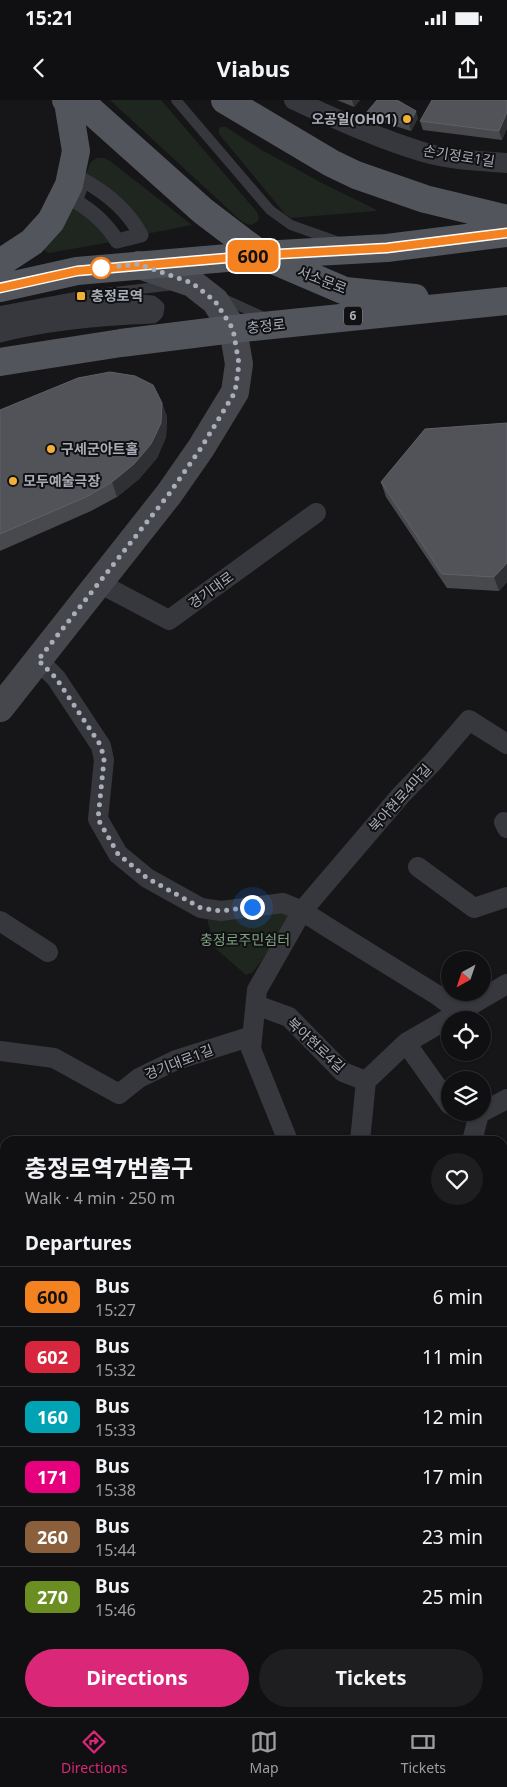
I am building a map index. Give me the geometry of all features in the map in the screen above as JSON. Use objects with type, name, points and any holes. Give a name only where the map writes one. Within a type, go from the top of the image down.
[{"type":"main road","points":[[0,263],[32,242],[51,221],[69,185],[76,151],[68,102],[66,100]]},
{"type":"main road","name":"서소문로","points":[[79,100],[203,211],[221,269],[344,291],[474,303]]},
{"type":"main road","points":[[225,100],[331,163],[356,175],[425,199],[507,219]]},
{"type":"main road","points":[[0,288],[77,271],[138,264],[221,269],[507,233]]},
{"type":"main road","points":[[138,264],[221,269]]},
{"type":"main road","points":[[0,708],[169,494],[201,448],[235,392],[239,364],[233,329],[215,301],[221,269]]},
{"type":"main road","name":"6","points":[[474,303],[507,301]]},
{"type":"main road","name":"충정로","points":[[0,362],[121,343],[233,329],[474,303]]},
{"type":"street","name":"손기정로1길","points":[[294,100],[361,120],[424,152],[464,160],[507,163]]},
{"type":"street","points":[[0,320],[64,310],[140,302],[152,303],[157,307],[154,316],[86,320],[0,335]]},
{"type":"street","name":"경기대로","points":[[99,583],[170,620],[316,513]]},
{"type":"street","points":[[38,660],[56,678],[101,746],[104,760],[98,819],[118,854],[147,878],[201,908],[221,911],[283,903],[302,911],[437,995],[459,1011]]},
{"type":"street","name":"북아현로4마길","points":[[286,1136],[251,1050],[257,990],[302,911],[401,795],[433,762],[469,720],[507,744]]},
{"type":"street","points":[[418,867],[474,908],[507,897]]},
{"type":"street","points":[[0,921],[48,952]]},
{"type":"street","points":[[462,1011],[507,984]]},
{"type":"street","name":"북아현로4길","points":[[256,1005],[289,1017],[343,1072],[366,1081]]},
{"type":"street","points":[[360,1136],[366,1081],[406,1043],[441,1023]]},
{"type":"street","name":"경기대로1길","points":[[0,1051],[54,1058],[119,1094],[139,1078],[176,1060],[252,1036]]},
{"type":"street","points":[[406,1043],[441,1092]]},
{"type":"street","points":[[477,1124],[507,1099]]},
{"type":"lane","points":[[176,100],[270,210],[291,226],[340,243],[387,248]]},
{"type":"lane","points":[[0,311],[221,269],[279,324]]},
{"type":"green space","points":[[110,100],[161,100],[257,212],[259,218],[257,221],[251,225],[240,220]]},
{"type":"green space","points":[[221,127],[226,127],[260,149],[377,210],[291,218],[285,214],[219,134]]},
{"type":"green space","points":[[97,158],[104,158],[110,161],[192,225],[141,235],[83,180],[91,162]]},
{"type":"green space","points":[[75,201],[117,241],[49,253],[45,251],[43,247]]},
{"type":"green space","name":"충정로주민쉼터","points":[[276,910],[294,916],[253,972],[246,975],[215,948],[206,915]]},
{"type":"building","points":[[377,100],[397,100],[416,111],[409,125],[367,112]]},
{"type":"building","points":[[432,100],[507,100],[507,112],[499,131],[420,121]]},
{"type":"building","points":[[110,372],[135,376],[153,385],[162,403],[161,423],[151,444],[134,464],[112,482],[86,497],[0,534],[0,410],[78,378]]},
{"type":"building","points":[[507,423],[507,563],[494,577],[442,574],[381,482],[425,429]]},
{"type":"bus line","name":"600","points":[[0,288],[77,271],[138,264],[387,248],[507,233]]},
{"type":"place","name":"오공일(OH01)","points":[[407,119]]},
{"type":"place","name":"충정로역","points":[[81,296]]},
{"type":"place","name":"구세군아트홀","points":[[51,449]]},
{"type":"place","name":"모두예술극장","points":[[13,481]]},
{"type":"route","points":[[101,268],[138,264],[192,283],[215,301],[233,329],[239,364],[235,392],[201,448],[169,494],[38,660],[56,678],[101,746],[104,760],[98,819],[118,854],[147,878],[201,908],[221,911],[252,907]]}]
